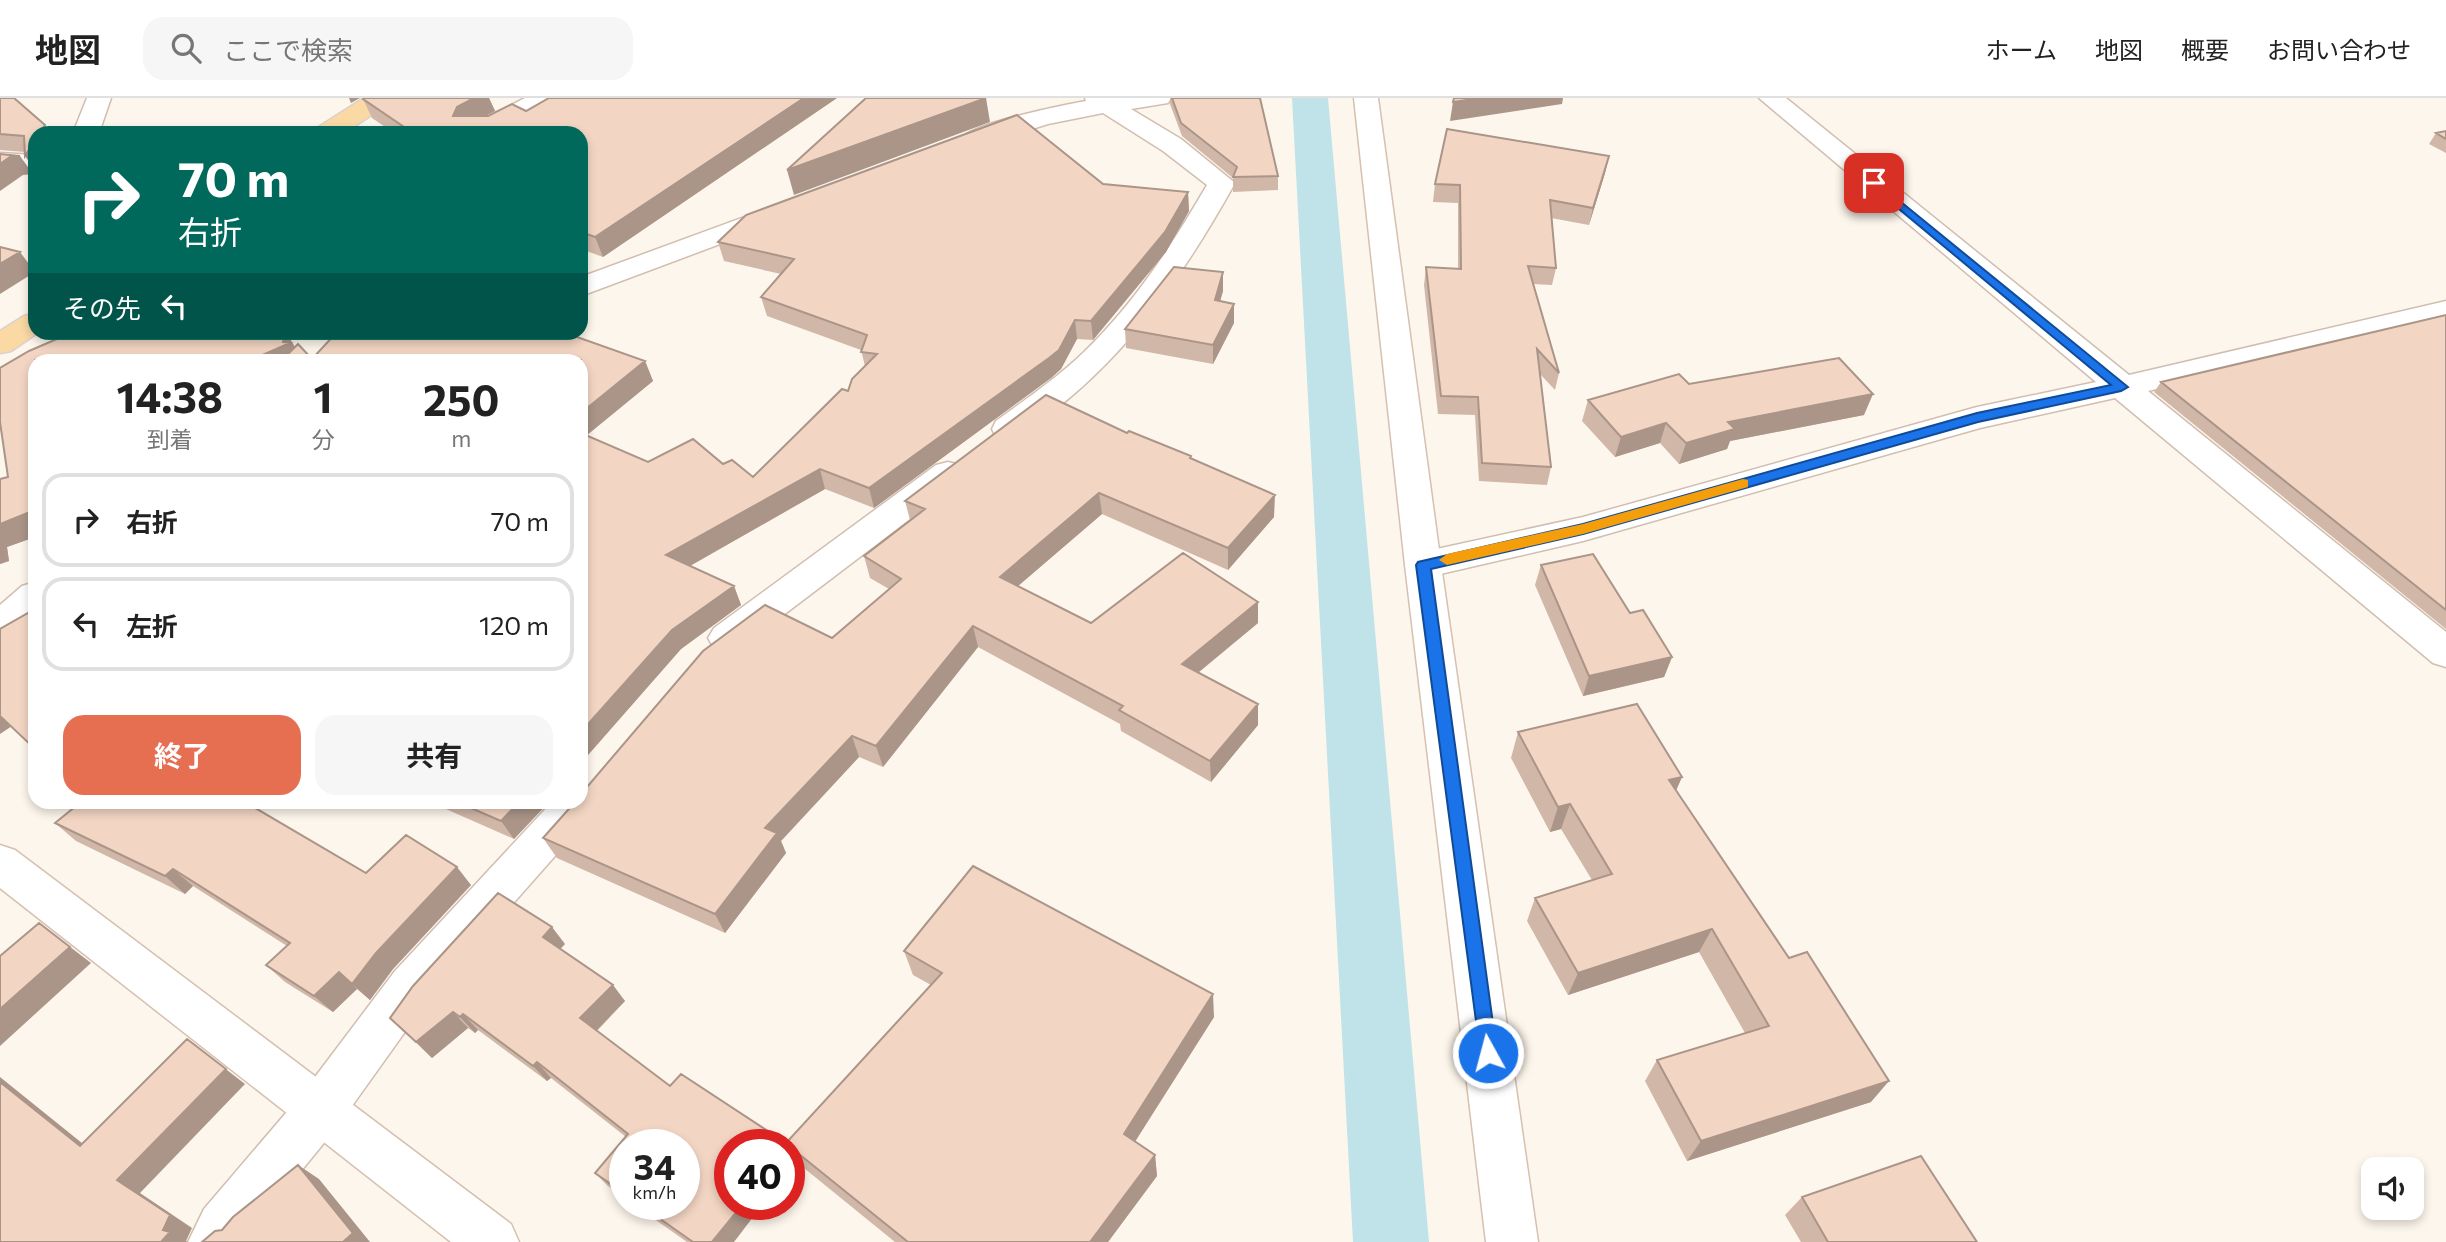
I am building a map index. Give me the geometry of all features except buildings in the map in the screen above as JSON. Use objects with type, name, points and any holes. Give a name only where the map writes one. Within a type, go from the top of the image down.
[{"type":"main road","points":[[337,126],[381,98]]},
{"type":"main road","points":[[0,344],[28,326]]},
{"type":"street","points":[[89,126],[99,98]]},
{"type":"street","points":[[490,126],[544,98]]},
{"type":"street","points":[[950,148],[1011,125],[1102,100],[1159,98]]},
{"type":"street","points":[[1366,98],[1423,565],[1513,1242]]},
{"type":"street","points":[[1771,98],[2446,653]]},
{"type":"street","points":[[708,652],[1064,387],[1105,349],[1180,256],[1222,183],[1172,145],[1102,100]]},
{"type":"street","points":[[0,161],[28,163]]},
{"type":"street","points":[[588,284],[800,204]]},
{"type":"street","points":[[1423,565],[1583,529],[1977,418],[2121,387],[2446,310]]},
{"type":"street","points":[[0,627],[28,601]]},
{"type":"street","points":[[214,1242],[222,1227],[320,1110],[411,986],[512,877],[570,809]]},
{"type":"street","points":[[0,863],[493,1242]]},
{"type":"waterway","points":[[1310,98],[1391,1242]]},
{"type":"slow traffic","points":[[1447,560],[1583,529],[1743,484]]},
{"type":"route","points":[[1488,1053],[1423,565],[1583,529],[1977,418],[2121,387],[1874,183]]}]
